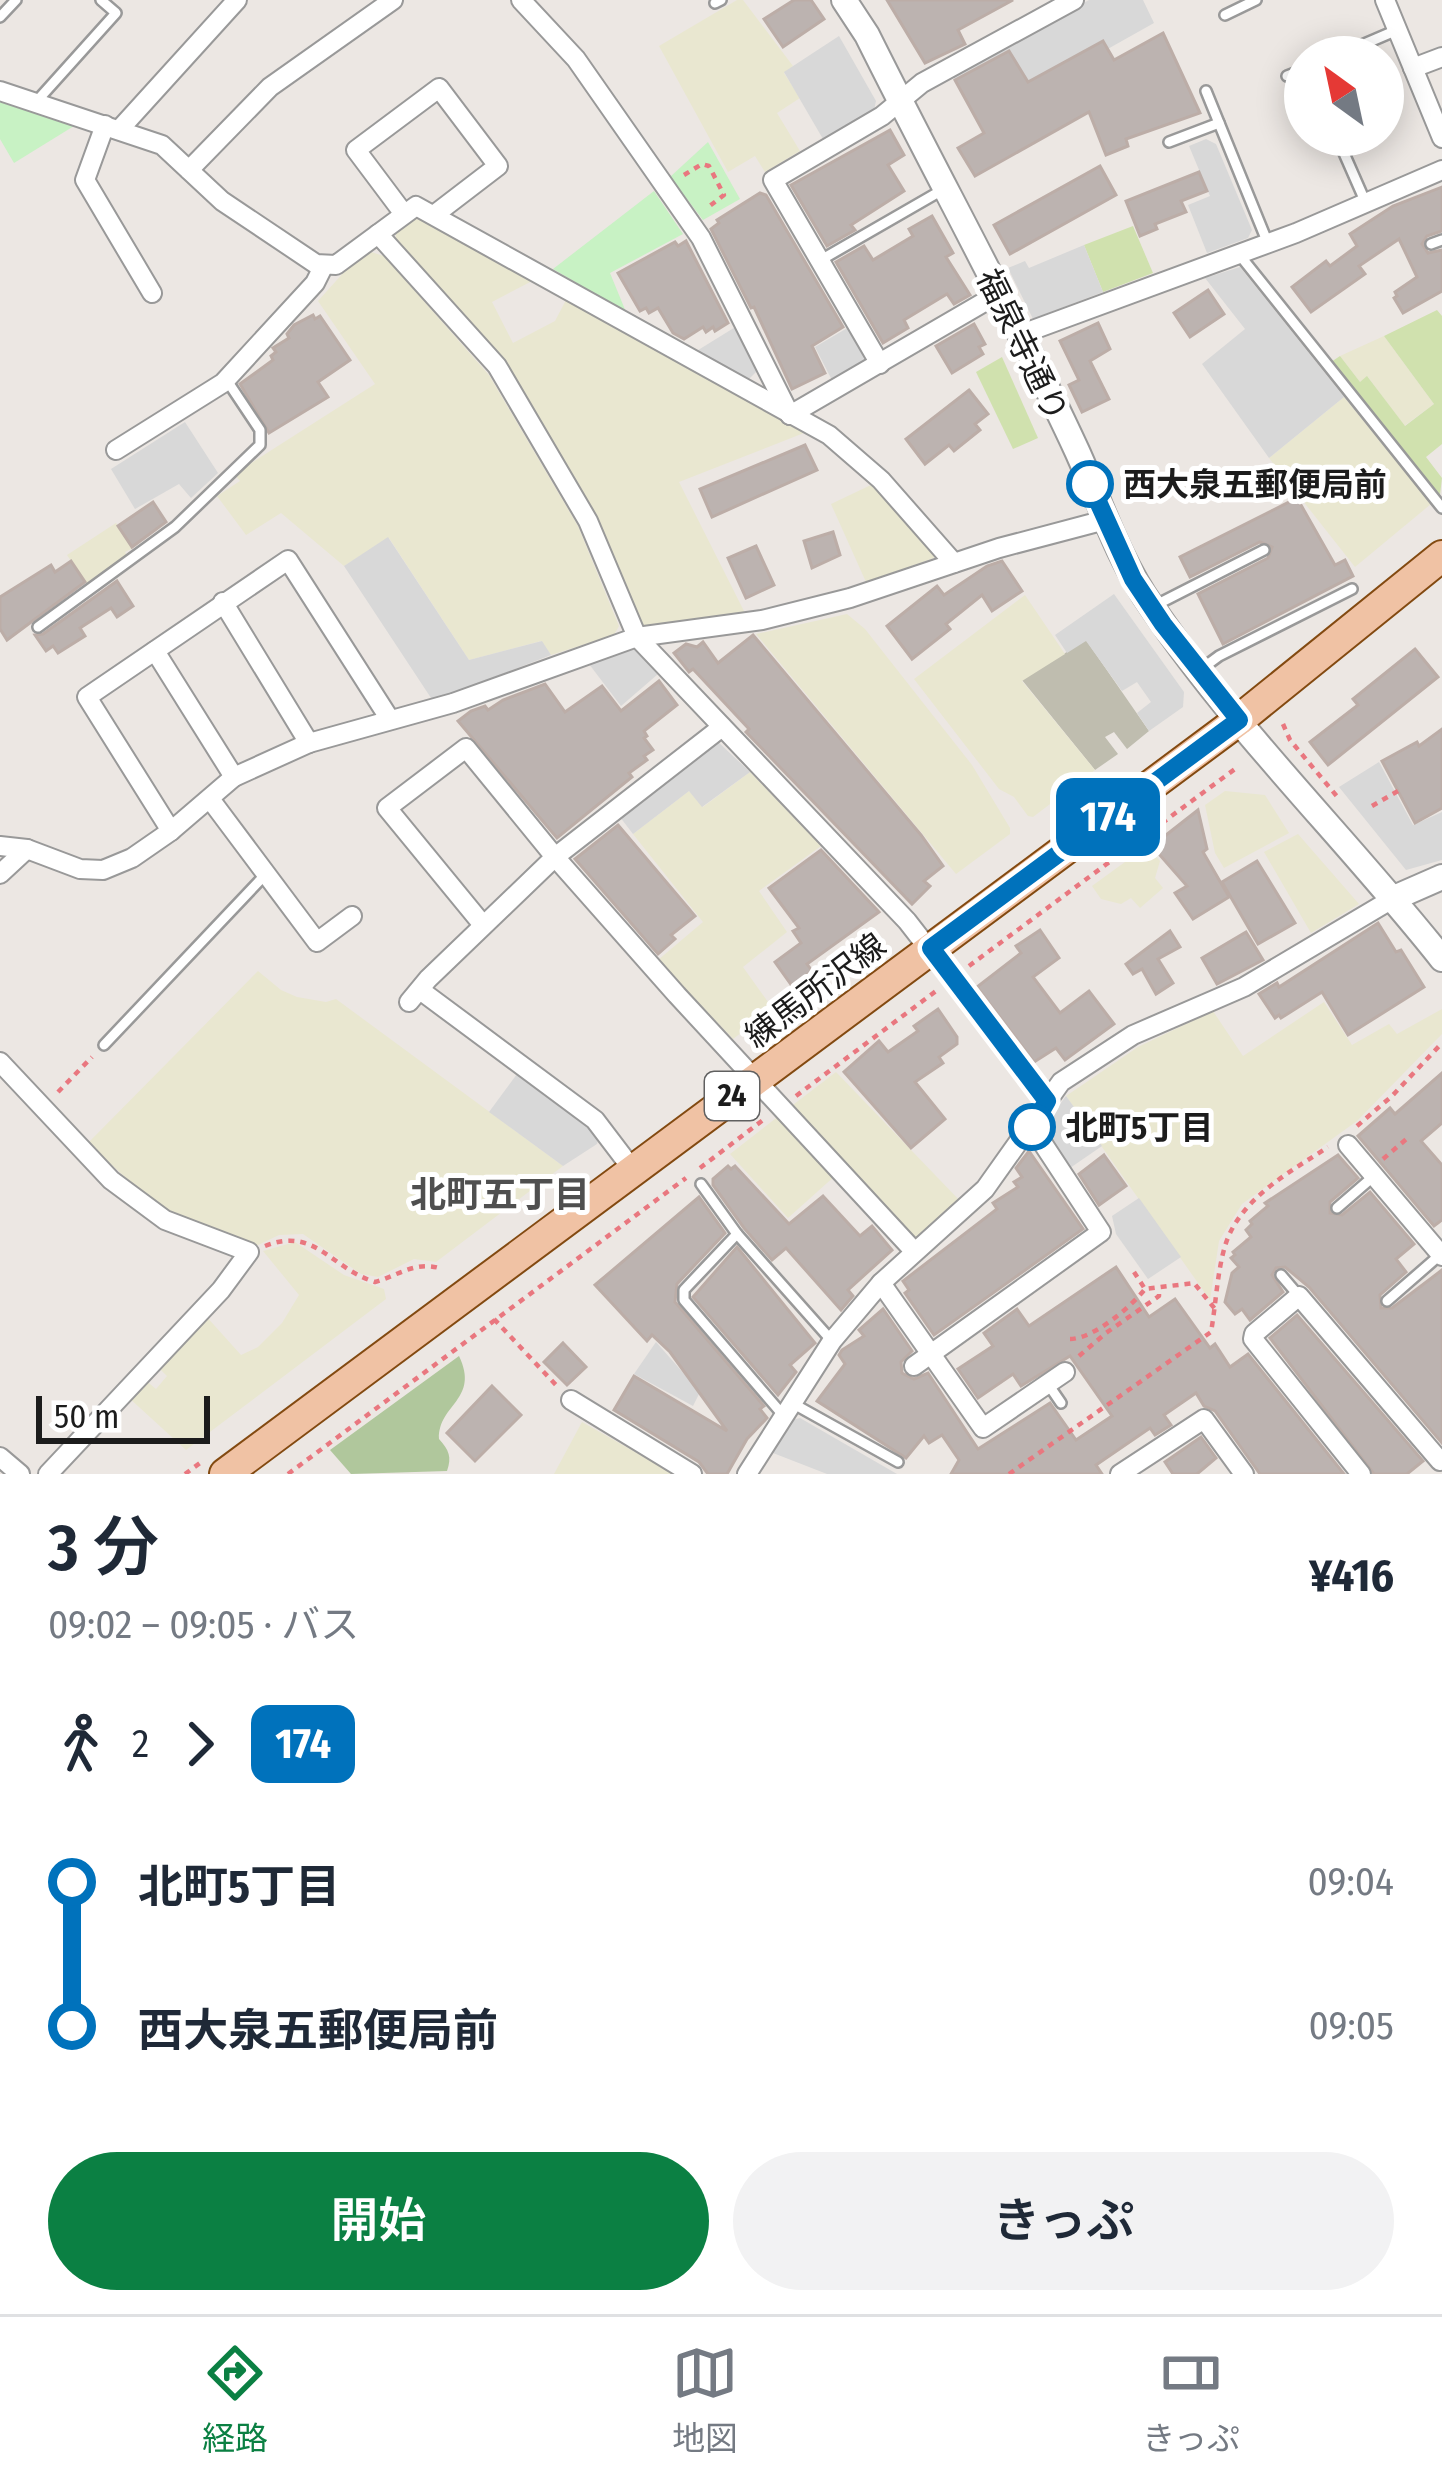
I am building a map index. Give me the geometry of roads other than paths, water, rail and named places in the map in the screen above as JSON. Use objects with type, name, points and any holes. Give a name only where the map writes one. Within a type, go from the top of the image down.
[{"type":"main road","name":"練馬所沢線","points":[[225,1474],[1239,720],[1442,556]]},
{"type":"street","points":[[152,292],[85,179],[112,128],[237,0]]},
{"type":"street","points":[[189,170],[270,87],[393,0]]},
{"type":"street","points":[[521,0],[576,59],[714,260],[790,415]]},
{"type":"street","name":"福泉寺通り","points":[[844,0],[867,35],[1019,334],[1076,448],[1125,565],[1151,607],[1239,720],[1442,959]]},
{"type":"street","points":[[880,364],[773,180],[882,116],[922,83],[1074,0]]},
{"type":"street","points":[[1391,2],[1397,31],[1442,138]]},
{"type":"street","points":[[1413,68],[1442,56]]},
{"type":"street","points":[[404,214],[356,150],[439,88],[498,166],[434,215]]},
{"type":"street","points":[[0,91],[162,145],[222,201],[316,264],[336,265],[416,206],[829,435],[881,480],[954,563]]},
{"type":"street","points":[[1019,334],[1268,243],[1442,170]]},
{"type":"street","points":[[378,234],[497,366],[588,521],[637,637],[931,948],[1047,1101]]},
{"type":"street","points":[[116,450],[226,379],[315,283],[324,266]]},
{"type":"street","points":[[790,415],[998,294]]},
{"type":"street","points":[[0,846],[27,849],[80,869],[103,869],[132,859],[234,777],[309,742],[453,703],[637,637],[762,620],[850,598],[1105,520]]},
{"type":"street","points":[[171,831],[87,697],[288,560],[389,718]]},
{"type":"street","points":[[223,602],[309,742]]},
{"type":"street","points":[[155,651],[234,777]]},
{"type":"street","points":[[633,1170],[587,1114],[414,996],[555,857],[722,727]]},
{"type":"street","points":[[482,926],[387,808],[466,748],[555,857],[914,1251]]},
{"type":"street","points":[[210,799],[317,942],[352,916]]},
{"type":"street","points":[[0,874],[27,849]]},
{"type":"street","points":[[748,1474],[832,1340],[881,1283],[985,1189],[1061,1082],[1115,1046],[1244,987],[1394,898],[1442,877]]},
{"type":"street","points":[[0,1062],[111,1180],[165,1220],[249,1252],[221,1291],[48,1474]]},
{"type":"street","points":[[914,1366],[1101,1232],[1032,1127]]},
{"type":"street","points":[[1348,1145],[1442,1255]]},
{"type":"street","points":[[881,1283],[983,1428],[1057,1378]]},
{"type":"street","points":[[1361,1474],[1253,1339],[1299,1296],[1436,1465]]},
{"type":"street","points":[[571,1400],[692,1474]]},
{"type":"street","points":[[1120,1474],[1204,1419],[1244,1474]]},
{"type":"street","points":[[0,1457],[20,1474]]},
{"type":"lane","points":[[0,17],[16,0]]},
{"type":"lane","points":[[36,102],[116,13],[101,0]]},
{"type":"lane","points":[[1225,15],[1256,0]]},
{"type":"lane","points":[[1385,36],[1397,31]]},
{"type":"lane","points":[[1206,91],[1268,243]]},
{"type":"lane","points":[[1169,142],[1219,123]]},
{"type":"lane","points":[[1345,156],[1366,203]]},
{"type":"lane","points":[[819,261],[944,189]]},
{"type":"lane","points":[[1238,254],[1442,508]]},
{"type":"lane","points":[[38,627],[176,527],[260,445],[260,430],[226,379]]},
{"type":"lane","points":[[1151,607],[1264,550]]},
{"type":"lane","points":[[1200,670],[1352,589]]},
{"type":"lane","points":[[104,1045],[264,876]]},
{"type":"lane","points":[[1337,1208],[1372,1173]]},
{"type":"lane","points":[[701,1184],[737,1234],[832,1340]]},
{"type":"lane","points":[[737,1234],[682,1295],[788,1409],[898,1462]]},
{"type":"lane","points":[[1387,1300],[1442,1255]]},
{"type":"lane","points":[[1281,1275],[1299,1296]]},
{"type":"lane","points":[[1057,1378],[1061,1402]]},
{"type":"place","name":"西大泉五郵便局前","points":[[1090,484]]},
{"type":"place","name":"北町5丁目","points":[[1032,1127]]},
{"type":"district","name":"北町五丁目","points":[[500,1194]]}]
